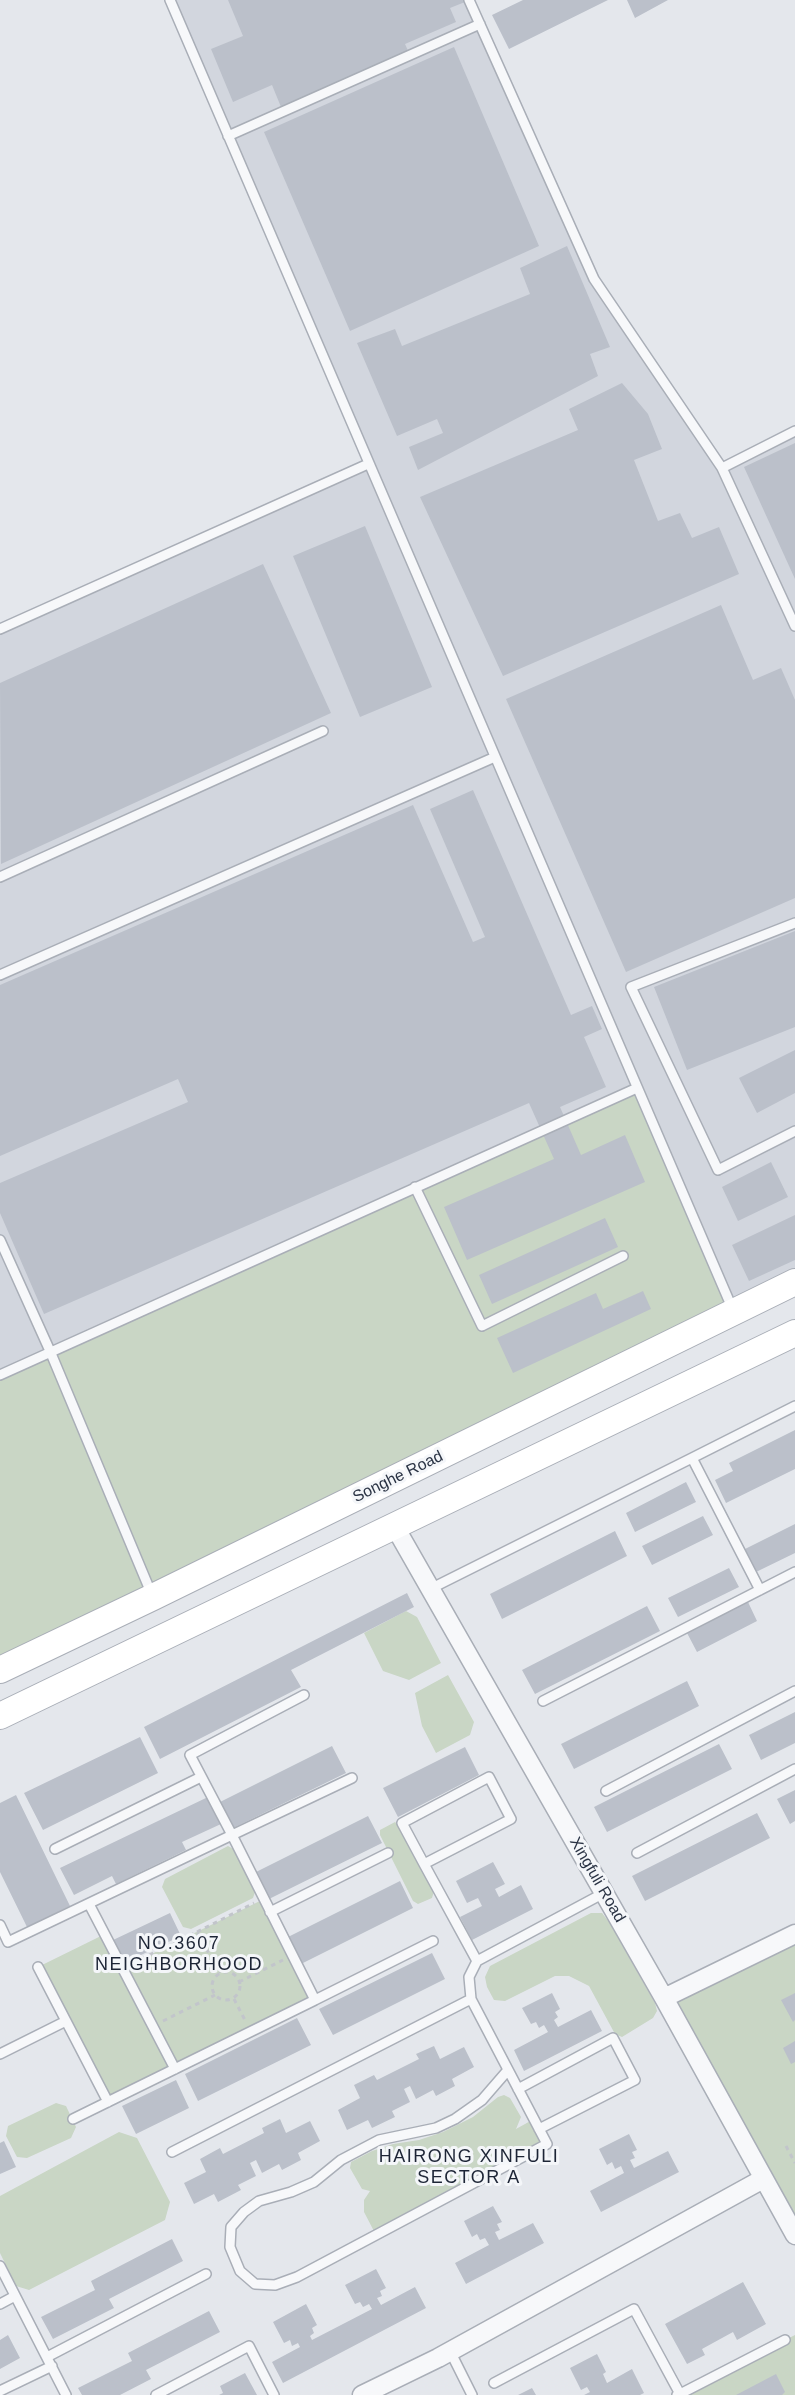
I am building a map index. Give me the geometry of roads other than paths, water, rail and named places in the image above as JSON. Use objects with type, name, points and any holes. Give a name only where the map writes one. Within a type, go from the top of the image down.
[{"type":"main road","name":"Songhe Road","points":[[0,1670],[795,1282]]},
{"type":"main road","points":[[0,1716],[795,1333]]},
{"type":"street","name":"Xingfuli Road","points":[[395,1527],[664,1998],[795,2235]]},
{"type":"street","points":[[664,1998],[795,1934]]},
{"type":"street","points":[[362,2395],[450,2351],[763,2179]]},
{"type":"lane","points":[[170,0],[734,1312]]},
{"type":"lane","points":[[469,0],[594,279],[722,468],[795,626]]},
{"type":"lane","points":[[228,136],[480,24]]},
{"type":"lane","points":[[722,468],[795,431]]},
{"type":"lane","points":[[0,629],[368,464]]},
{"type":"lane","points":[[0,877],[323,731]]},
{"type":"lane","points":[[0,975],[495,757]]},
{"type":"lane","points":[[795,923],[631,987],[718,1170],[795,1131]]},
{"type":"lane","points":[[0,1375],[637,1088]]},
{"type":"lane","points":[[416,1187],[482,1326],[623,1256]]},
{"type":"lane","points":[[0,1240],[50,1351],[153,1597]]},
{"type":"lane","points":[[430,1589],[795,1406]]},
{"type":"lane","points":[[692,1458],[760,1590]]},
{"type":"lane","points":[[543,1701],[795,1572]]},
{"type":"lane","points":[[606,1791],[795,1691]]},
{"type":"lane","points":[[304,1695],[190,1755],[315,2000]]},
{"type":"lane","points":[[637,1853],[795,1769]]},
{"type":"lane","points":[[54,1849],[201,1777]]},
{"type":"lane","points":[[424,1864],[511,1819],[489,1777],[402,1823],[424,1864],[477,1961]]},
{"type":"lane","points":[[0,1925],[8,1942],[352,1778]]},
{"type":"lane","points":[[270,1912],[388,1853]]},
{"type":"lane","points":[[508,2070],[482,2100],[455,2119],[436,2128],[379,2140],[341,2160],[314,2182],[291,2192],[259,2201],[244,2212],[231,2227],[230,2247],[240,2271],[255,2284],[275,2285],[297,2277],[547,2144],[471,1999],[469,1977],[477,1961],[604,1893]]},
{"type":"lane","points":[[89,1904],[175,2069]]},
{"type":"lane","points":[[73,2119],[433,1941]]},
{"type":"lane","points":[[38,1967],[108,2102]]},
{"type":"lane","points":[[171,2152],[471,1999]]},
{"type":"lane","points":[[0,2054],[66,2021]]},
{"type":"lane","points":[[518,2089],[613,2038],[635,2080],[539,2129]]},
{"type":"lane","points":[[0,2266],[66,2395]]},
{"type":"lane","points":[[0,2391],[206,2274]]},
{"type":"lane","points":[[0,2304],[15,2296]]},
{"type":"lane","points":[[494,2383],[634,2309],[679,2394],[785,2340]]},
{"type":"lane","points":[[156,2395],[249,2346],[274,2395]]},
{"type":"lane","points":[[450,2351],[472,2395]]},
{"type":"district","name":"NO.3607 NEIGHBORHOOD","points":[[179,1954]]},
{"type":"district","name":"HAIRONG XINFULI SECTOR A","points":[[469,2167]]}]
